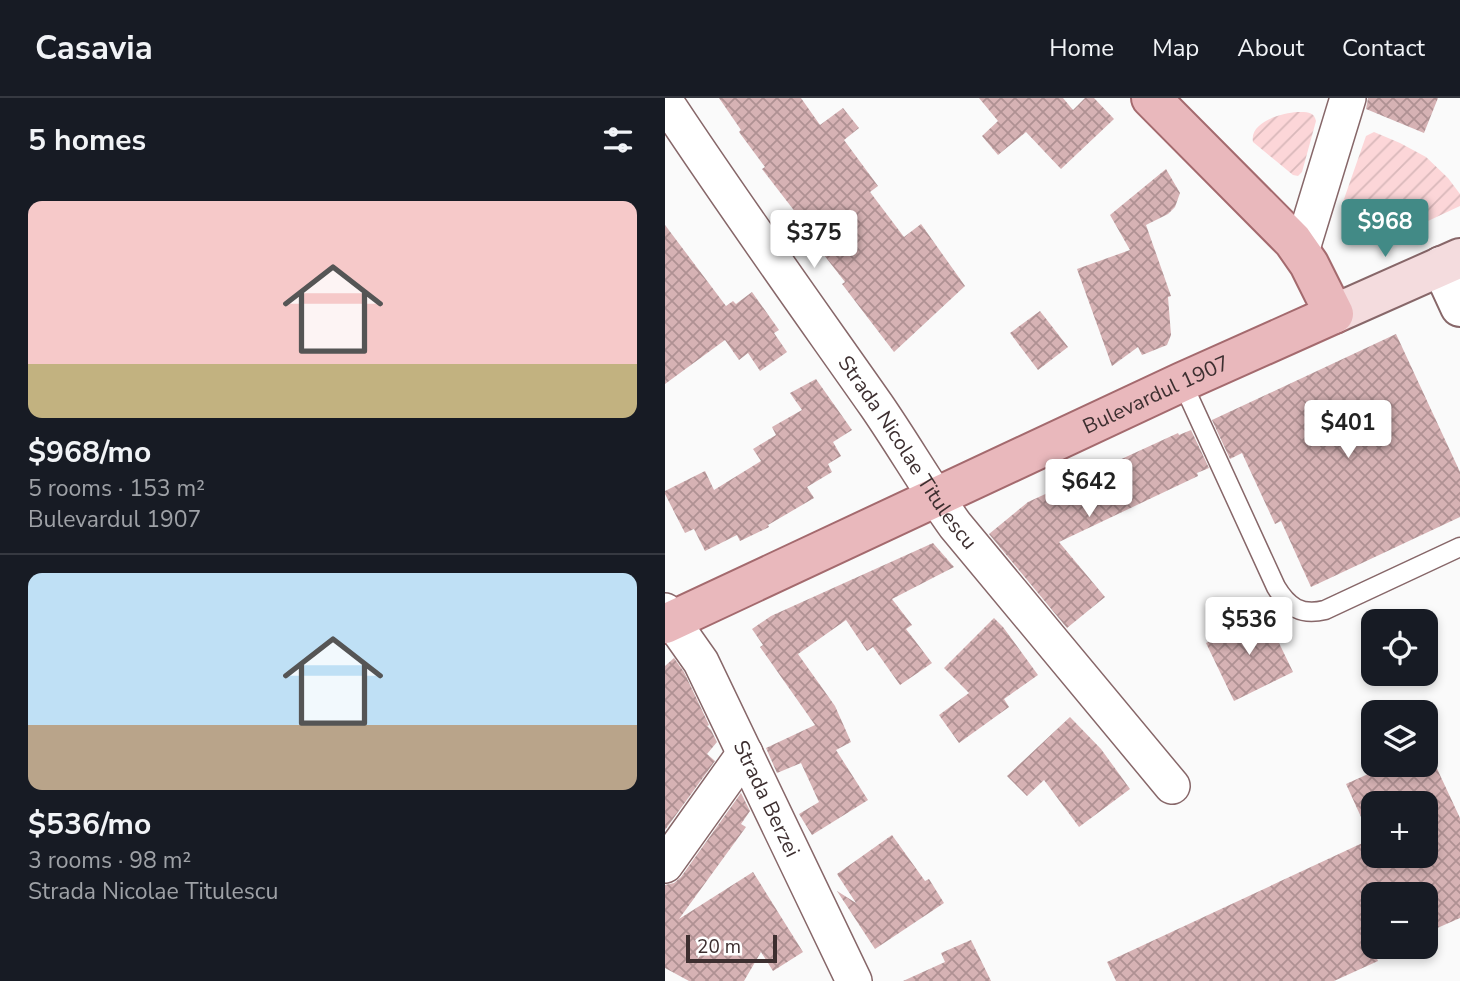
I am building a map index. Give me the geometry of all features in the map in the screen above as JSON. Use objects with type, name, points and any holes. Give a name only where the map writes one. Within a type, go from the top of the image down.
[{"type":"main road","points":[[1150,98],[1293,241],[1334,314]]},
{"type":"main road","name":"Bulevardul 1907","points":[[667,619],[1450,262]]},
{"type":"street","points":[[1301,252],[1348,98]]},
{"type":"street","name":"Strada Nicolae Titulescu","points":[[665,101],[877,407],[955,525],[1172,786]]},
{"type":"street","points":[[1450,262],[1460,307]]},
{"type":"street","name":"Strada Berzei","points":[[667,619],[701,662],[854,981]]},
{"type":"street","points":[[665,865],[745,753]]},
{"type":"lane","points":[[1182,382],[1276,587],[1282,597],[1296,608],[1305,612],[1325,610],[1460,547]]},
{"type":"shaded area","points":[[1283,114],[1311,114],[1316,121],[1302,172],[1298,176],[1293,175],[1253,142],[1253,135],[1261,124]]},
{"type":"shaded area","points":[[1374,132],[1426,157],[1460,194],[1460,206],[1383,242],[1368,240],[1355,230],[1346,218],[1343,202],[1366,136]]},
{"type":"building","points":[[719,98],[801,98],[820,125],[843,108],[859,128],[844,140],[878,186],[870,192],[904,237],[921,224],[965,286],[894,352],[842,284],[845,282],[817,246],[820,244],[762,169],[765,167],[739,132],[741,130]]},
{"type":"building","points":[[979,98],[1063,98],[1073,110],[1085,98],[1094,98],[1114,119],[1061,169],[1026,132],[998,155],[982,136],[998,121]]},
{"type":"building","points":[[1368,98],[1438,98],[1424,133],[1366,109]]},
{"type":"building","points":[[1166,169],[1180,193],[1175,207],[1168,214],[1146,225],[1171,296],[1168,297],[1171,335],[1167,345],[1142,355],[1138,347],[1112,366],[1077,269],[1130,250],[1110,215]]},
{"type":"building","points":[[665,225],[726,306],[733,301],[736,304],[752,292],[779,330],[774,333],[787,352],[760,371],[748,353],[739,360],[725,340],[665,384]]},
{"type":"building","points":[[1040,311],[1068,347],[1038,370],[1010,333]]},
{"type":"building","points":[[1396,334],[1460,472],[1460,517],[1311,587],[1281,521],[1275,524],[1242,453],[1230,459],[1212,420]]},
{"type":"building","points":[[816,379],[852,430],[833,442],[841,456],[828,464],[832,472],[807,487],[814,498],[768,525],[769,527],[740,541],[737,535],[705,551],[694,529],[685,533],[665,491],[705,471],[714,490],[761,461],[753,449],[776,435],[772,427],[802,410],[790,393]]},
{"type":"building","points":[[1191,430],[1209,468],[1197,473],[1198,476],[1059,542],[1105,597],[1067,628],[989,534],[1028,502],[1178,433],[1179,435]]},
{"type":"building","points":[[933,543],[954,567],[892,599],[912,625],[906,629],[932,663],[900,685],[873,647],[867,651],[846,620],[798,654],[835,706],[851,742],[836,750],[868,800],[812,835],[799,814],[819,802],[801,763],[777,773],[766,748],[815,725],[760,647],[763,645],[752,629],[771,616]]},
{"type":"building","points":[[1265,614],[1293,672],[1234,701],[1206,643]]},
{"type":"building","points":[[994,618],[1038,675],[1004,699],[1009,707],[959,743],[939,715],[969,693],[944,668]]},
{"type":"building","points":[[674,658],[684,672],[709,725],[707,726],[717,742],[707,754],[715,761],[665,830],[665,666]]},
{"type":"building","points":[[1070,717],[1101,749],[1130,789],[1079,827],[1044,780],[1027,796],[1007,776]]},
{"type":"building","points":[[1438,771],[1460,818],[1460,918],[1438,928],[1438,882],[1361,882],[1361,959],[1378,961],[1334,981],[1116,981],[1107,962],[1361,844],[1361,868],[1438,868],[1438,791],[1361,791],[1361,817],[1346,784],[1361,777],[1438,777]]},
{"type":"building","points":[[741,793],[750,811],[741,824],[746,827],[679,919],[753,872],[803,952],[773,971],[761,952],[744,981],[689,981],[665,968],[665,885],[674,883],[681,877]]},
{"type":"building","points":[[892,835],[925,881],[929,879],[944,903],[875,949],[837,891],[856,903],[837,874]]},
{"type":"building","points":[[971,940],[991,981],[903,981],[945,962],[941,953]]}]
